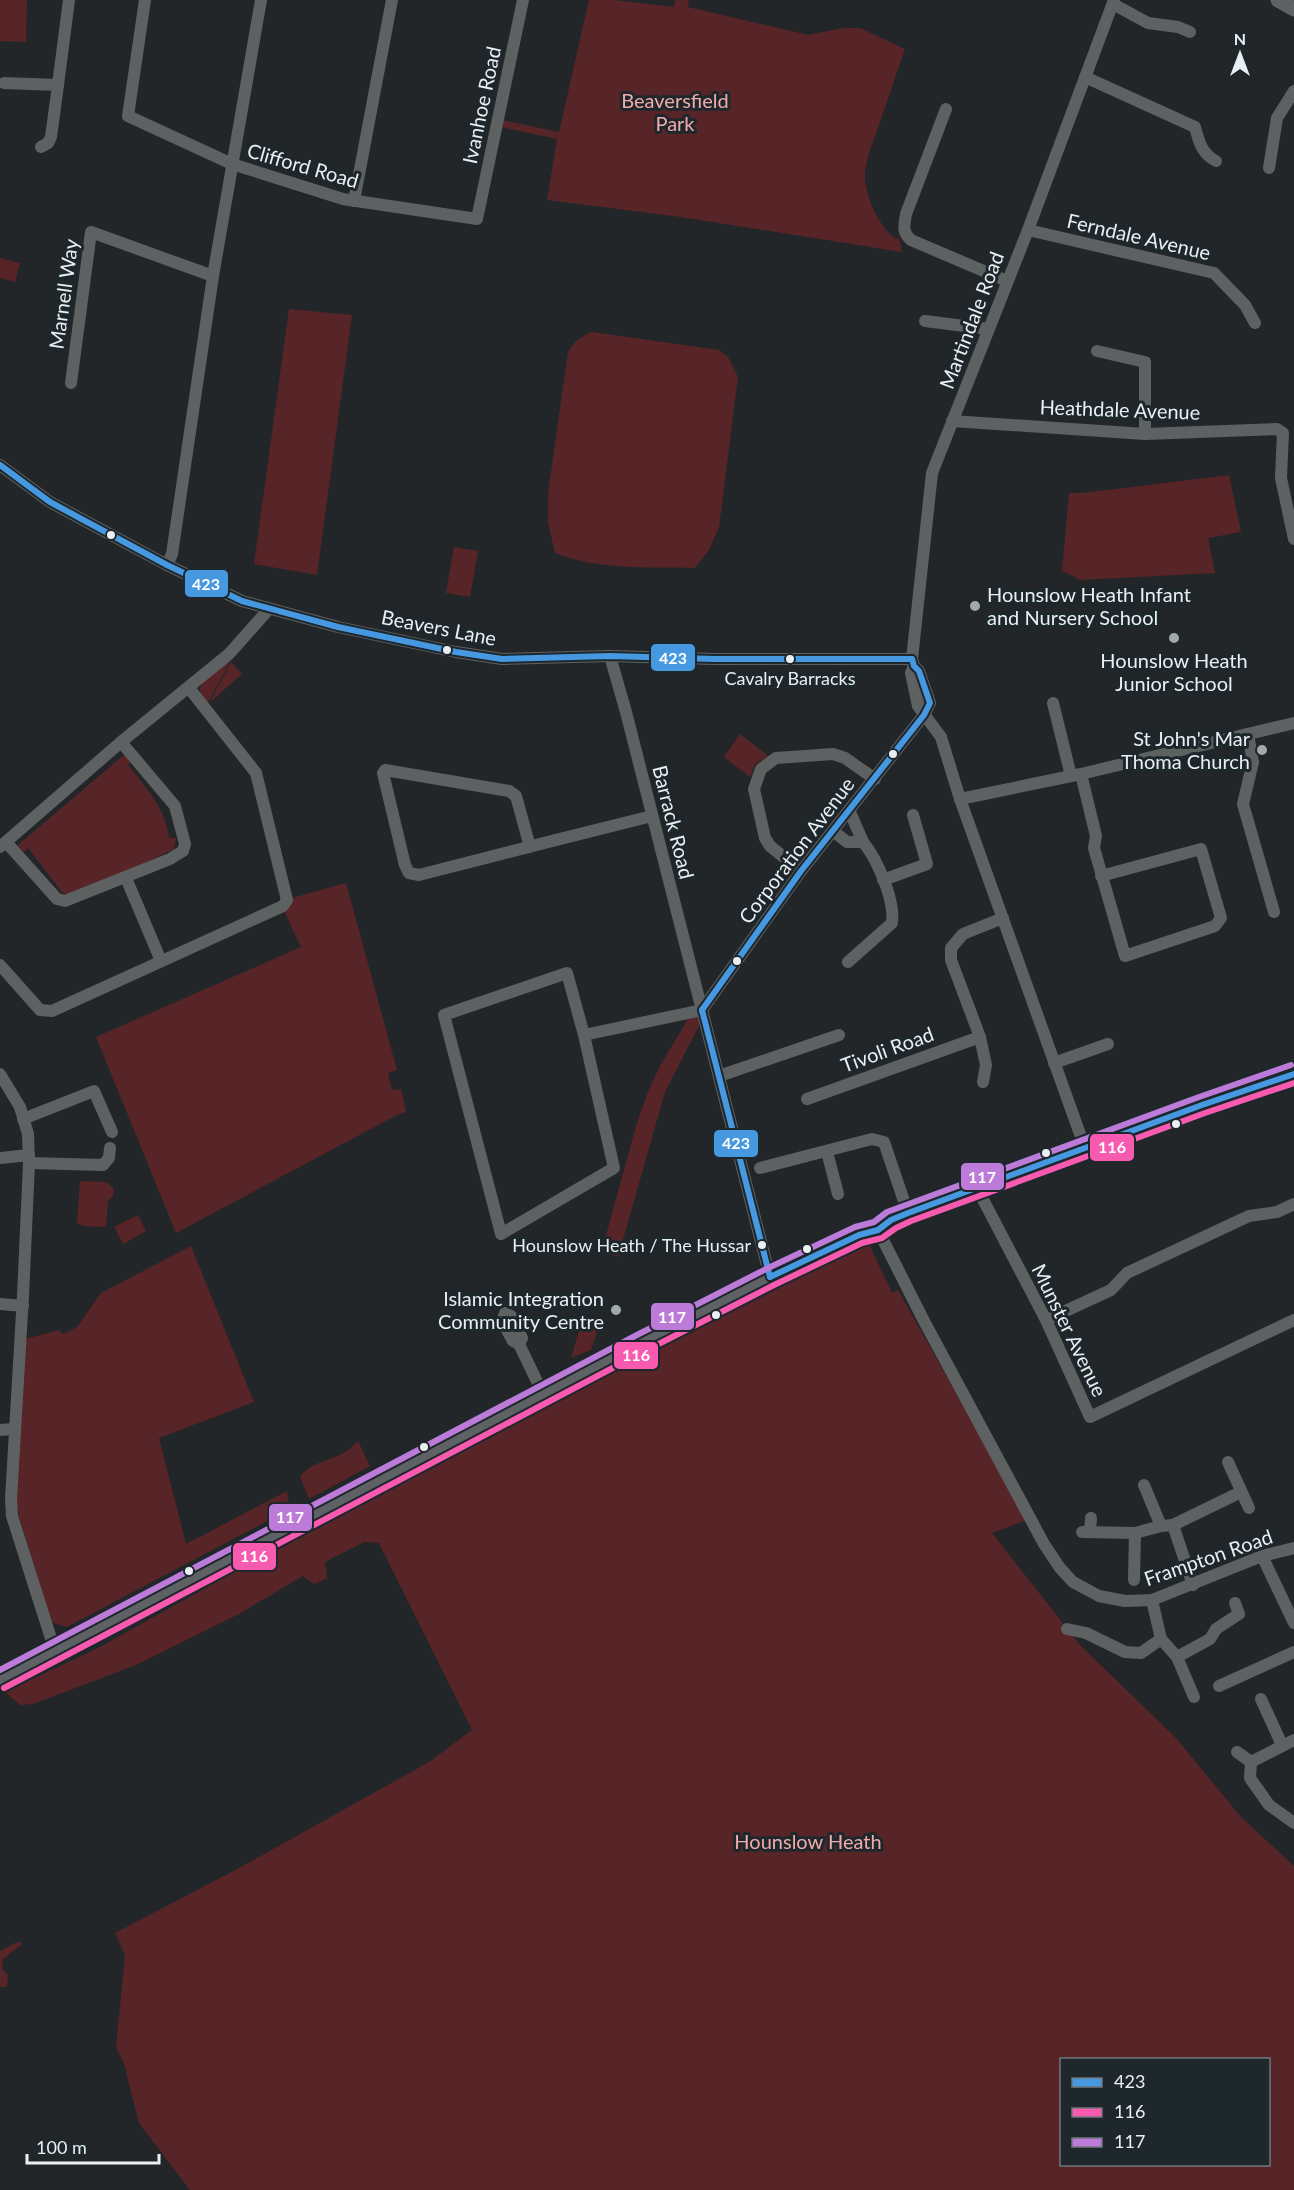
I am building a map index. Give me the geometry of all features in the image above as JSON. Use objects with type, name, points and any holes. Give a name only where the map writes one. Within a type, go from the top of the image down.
[{"type":"main road","points":[[1278,0],[1294,9]]},
{"type":"main road","points":[[0,1680],[639,1344],[770,1277],[859,1235],[878,1230],[891,1220],[1196,1107],[1293,1076]]},
{"type":"street","points":[[41,147],[48,143],[51,137],[69,0]]},
{"type":"street","name":"Clifford Road","points":[[145,0],[128,116],[232,164],[354,201],[477,219]]},
{"type":"street","points":[[167,565],[172,554],[213,276],[261,0]]},
{"type":"street","points":[[354,201],[392,0]]},
{"type":"street","name":"Ivanhoe Road","points":[[477,219],[523,0]]},
{"type":"street","points":[[1113,2],[1148,23],[1178,27],[1190,32]]},
{"type":"street","name":"Martindale Road","points":[[913,662],[932,473],[1028,230],[1113,2]]},
{"type":"street","points":[[1084,77],[1195,127],[1200,145],[1208,157],[1216,162]]},
{"type":"street","points":[[4,83],[58,84]]},
{"type":"street","points":[[1269,168],[1277,118],[1294,91]]},
{"type":"street","points":[[946,109],[906,214],[903,229],[911,240],[1007,281]]},
{"type":"street","name":"Ferndale Avenue","points":[[1028,230],[1214,273],[1245,305],[1255,323]]},
{"type":"street","name":"Marnell Way","points":[[71,383],[91,232],[213,276]]},
{"type":"street","points":[[925,321],[988,330]]},
{"type":"street","points":[[1097,351],[1145,362],[1145,434]]},
{"type":"street","name":"Heathdale Avenue","points":[[952,421],[1145,434],[1278,429],[1283,433],[1288,471]]},
{"type":"street","name":"Beavers Lane","points":[[0,465],[50,502],[167,565],[242,601],[348,629],[495,658],[610,656],[913,662]]},
{"type":"street","points":[[1288,471],[1294,539]]},
{"type":"street","points":[[121,742],[172,801],[185,844],[183,850],[177,855],[126,878],[65,901],[57,899],[3,844],[121,742],[229,654],[269,609]]},
{"type":"street","name":"Barrack Road","points":[[610,656],[770,1277]]},
{"type":"street","points":[[913,662],[920,671],[930,703],[924,715],[941,738],[960,799],[1085,1148]]},
{"type":"street","points":[[0,964],[40,1010],[52,1011],[283,906],[287,900],[256,773],[189,688]]},
{"type":"street","points":[[1053,703],[1096,836],[1094,848],[1101,876],[1125,956],[1215,926],[1221,918],[1201,849],[1101,876]]},
{"type":"street","name":"Corporation Avenue","points":[[702,1010],[801,871],[924,715]]},
{"type":"street","points":[[960,799],[1076,775],[1294,723]]},
{"type":"street","points":[[1248,734],[1253,762],[1243,804],[1274,912]]},
{"type":"street","points":[[801,871],[770,846],[765,838],[754,789],[761,769],[776,758],[833,754],[845,758],[875,779]]},
{"type":"street","points":[[530,847],[516,796],[510,791],[385,771],[383,773],[409,873],[419,875],[530,847],[652,816]]},
{"type":"street","points":[[848,962],[892,923],[894,912],[874,855],[863,842],[849,810]]},
{"type":"street","points":[[883,880],[927,864],[913,815]]},
{"type":"street","points":[[833,831],[848,842],[863,842]]},
{"type":"street","points":[[126,878],[161,961]]},
{"type":"street","points":[[983,1082],[986,1065],[980,1037],[951,960],[951,948],[963,934],[1003,918]]},
{"type":"street","points":[[567,973],[584,1035],[614,1168],[501,1234],[444,1015],[567,973]]},
{"type":"street","points":[[584,1035],[702,1010]]},
{"type":"street","points":[[718,1076],[839,1035]]},
{"type":"street","name":"Tivoli Road","points":[[807,1099],[980,1037]]},
{"type":"street","points":[[1054,1063],[1107,1044]]},
{"type":"street","points":[[0,1074],[20,1107],[28,1134],[29,1159],[23,1306],[10,1499],[12,1516],[55,1651]]},
{"type":"street","points":[[23,1119],[94,1091],[112,1132]]},
{"type":"street","points":[[760,1168],[872,1139],[884,1142],[908,1213]]},
{"type":"street","points":[[0,1158],[103,1165],[109,1158],[110,1148]]},
{"type":"street","points":[[827,1152],[838,1194]]},
{"type":"street","name":"Munster Avenue","points":[[977,1188],[1046,1320],[1088,1422],[1294,1320]]},
{"type":"street","points":[[1046,1320],[1111,1290],[1127,1273],[1137,1268],[1249,1216],[1277,1212],[1294,1204]]},
{"type":"street","name":"Frampton Road","points":[[878,1230],[950,1371],[1044,1544],[1060,1568],[1073,1582],[1099,1596],[1125,1601],[1152,1600],[1193,1586],[1262,1556],[1294,1548]]},
{"type":"street","points":[[0,1304],[23,1306]]},
{"type":"street","points":[[519,1344],[543,1394]]},
{"type":"street","points":[[0,1430],[14,1429]]},
{"type":"street","points":[[1228,1462],[1249,1508]]},
{"type":"street","points":[[1144,1485],[1167,1526],[1193,1586]]},
{"type":"street","points":[[1090,1518],[1086,1532],[1135,1533],[1167,1526],[1241,1492]]},
{"type":"street","points":[[1134,1580],[1135,1533]]},
{"type":"street","points":[[1262,1556],[1293,1618]]},
{"type":"street","points":[[1152,1600],[1161,1639],[1177,1658],[1194,1697]]},
{"type":"street","points":[[1177,1658],[1210,1639],[1216,1629],[1239,1614],[1234,1604]]},
{"type":"street","points":[[1067,1629],[1086,1633],[1125,1652],[1141,1653],[1161,1639]]},
{"type":"street","points":[[1219,1686],[1294,1652]]},
{"type":"street","points":[[1261,1699],[1282,1745]]},
{"type":"street","points":[[1251,1762],[1294,1740]]},
{"type":"street","points":[[1238,1752],[1251,1762]]},
{"type":"street","points":[[1251,1762],[1250,1778],[1269,1805],[1294,1823]]},
{"type":"green space","points":[[0,0],[27,0],[26,42],[0,41]]},
{"type":"green space","name":"Beaversfield Park","points":[[589,0],[614,0],[674,7],[675,0],[689,0],[688,7],[808,35],[843,28],[860,28],[905,49],[870,149],[865,174],[867,191],[878,219],[890,234],[896,239],[899,238],[902,252],[681,217],[547,200],[557,139],[501,127],[502,120],[559,132]]},
{"type":"green space","points":[[0,258],[20,263],[15,282],[0,278]]},
{"type":"green space","points":[[289,309],[352,315],[317,575],[254,564]]},
{"type":"green space","points":[[592,332],[719,350],[728,357],[738,377],[719,527],[709,550],[695,568],[606,565],[555,553],[548,523],[548,493],[568,352],[584,335]]},
{"type":"green space","points":[[1229,475],[1241,532],[1208,538],[1215,573],[1081,580],[1062,571],[1069,493]]},
{"type":"green space","points":[[454,547],[478,551],[470,597],[446,593]]},
{"type":"green space","points":[[230,660],[207,704],[200,693],[201,685]]},
{"type":"green space","points":[[231,662],[242,674],[209,703]]},
{"type":"green space","points":[[740,734],[768,756],[755,764],[750,777],[724,757]]},
{"type":"green space","points":[[126,753],[134,759],[128,765],[148,790],[164,817],[169,838],[176,838],[174,849],[68,895],[62,892],[28,848],[22,853],[18,845]]},
{"type":"green space","points":[[346,883],[397,1070],[388,1073],[392,1090],[401,1089],[406,1112],[176,1233],[96,1037],[301,947],[284,911],[292,898]]},
{"type":"green space","points":[[694,1009],[700,1024],[665,1092],[618,1257],[602,1250],[636,1126],[660,1066]]},
{"type":"green space","points":[[80,1181],[106,1182],[114,1189],[113,1196],[108,1201],[106,1227],[83,1226],[77,1223]]},
{"type":"green space","points":[[138,1215],[146,1231],[123,1244],[114,1227]]},
{"type":"green space","name":"Hounslow Heath","points":[[868,1242],[892,1293],[898,1290],[1027,1520],[992,1533],[1080,1645],[1176,1738],[1241,1817],[1294,1866],[1294,2190],[190,2190],[139,2123],[126,2068],[116,2047],[125,1955],[115,1933],[243,1866],[429,1762],[472,1730],[379,1543],[364,1542],[325,1562],[327,1578],[314,1584],[303,1576],[239,1614],[136,1665],[33,1704],[20,1705],[5,1692],[98,1648],[435,1460]]},
{"type":"green space","points":[[191,1246],[254,1402],[159,1438],[186,1544],[287,1491],[290,1509],[67,1627],[51,1622],[19,1516],[14,1490],[25,1339],[59,1330],[63,1334],[77,1327],[101,1293]]},
{"type":"green space","points":[[581,1323],[598,1328],[591,1350],[571,1358]]},
{"type":"green space","points":[[358,1441],[370,1466],[309,1499],[300,1477],[316,1464],[347,1451]]},
{"type":"green space","points":[[19,1941],[22,1944],[2,1960],[3,1970],[8,1975],[7,1987],[0,1987],[0,1951]]},
{"type":"transit line","name":"423","points":[[0,465],[50,502],[167,565],[242,601],[338,627],[456,652],[502,659],[610,656],[715,659],[912,659]]},
{"type":"transit line","name":"423","points":[[702,1010],[801,871],[924,715],[930,703],[919,671],[912,659]]},
{"type":"transit line","name":"423","points":[[702,1010],[770,1277]]},
{"type":"transit line","name":"117","points":[[0,1670],[635,1336],[766,1269],[855,1227],[874,1222],[887,1212],[1291,1065]]},
{"type":"transit line","name":"423","points":[[770,1277],[859,1235],[878,1230],[891,1220],[908,1213],[1202,1105],[1294,1074]]},
{"type":"transit line","name":"116","points":[[4,1688],[643,1352],[862,1243],[882,1238],[911,1221],[1205,1113],[1294,1083]]},
{"type":"place","name":"Hounslow Heath Infant and Nursery School","points":[[975,606]]},
{"type":"place","name":"Hounslow Heath Junior School","points":[[1174,638]]},
{"type":"place","name":"Cavalry Barracks","points":[[790,659]]},
{"type":"place","name":"St John's Mar Thoma Church","points":[[1262,750]]},
{"type":"place","name":"Hounslow Heath / The Hussar","points":[[762,1245]]},
{"type":"place","name":"Islamic Integration Community Centre","points":[[616,1310]]}]
